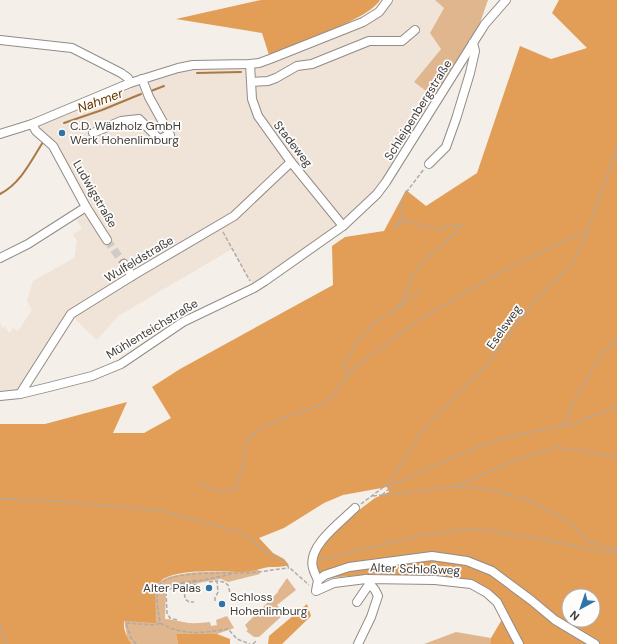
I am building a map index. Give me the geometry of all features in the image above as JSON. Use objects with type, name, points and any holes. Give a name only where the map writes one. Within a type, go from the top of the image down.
[{"type":"street","points":[[0,134],[32,124],[130,83],[178,68],[193,65],[250,64],[284,54],[363,22],[379,12],[388,0]]},
{"type":"street","name":"Schleipenbergstraße","points":[[343,226],[377,194],[386,182],[485,24],[506,0]]},
{"type":"street","points":[[251,82],[268,81],[297,66],[312,64],[369,42],[402,41],[415,30]]},
{"type":"street","points":[[0,40],[72,48],[120,72],[128,78],[130,83]]},
{"type":"street","points":[[429,164],[446,147],[469,79],[475,51],[473,43]]},
{"type":"street","name":"Stadeweg","points":[[250,64],[252,99],[258,116],[291,162],[343,226]]},
{"type":"street","points":[[93,133],[121,121],[139,119],[159,139],[170,135],[149,97],[142,79]]},
{"type":"street","name":"Ludwigstraße","points":[[32,124],[36,131],[53,146],[86,207],[107,240]]},
{"type":"street","name":"Wulfeldstraße","points":[[20,394],[71,314],[243,209],[276,175],[291,162]]},
{"type":"street","points":[[0,258],[28,244],[86,207]]},
{"type":"street","name":"Mühlenteichstraße","points":[[0,396],[20,394],[92,376],[122,364],[183,322],[254,288],[343,226]]},
{"type":"street","points":[[124,264],[132,276]]},
{"type":"street","points":[[316,591],[318,580],[312,567],[314,555],[321,539],[355,508]]},
{"type":"street","points":[[318,580],[325,575],[349,567],[432,556],[450,557],[467,561],[492,571],[555,620],[595,644]]},
{"type":"street","name":"Alter Schloßweg","points":[[316,591],[334,583],[368,581],[435,580],[471,584],[487,593],[496,602],[519,644]]},
{"type":"street","points":[[357,602],[368,581],[378,596],[371,617],[358,644]]},
{"type":"path","name":"Eselsweg","points":[[355,508],[389,483],[422,431],[491,360],[533,302],[571,265],[582,246],[617,148]]},
{"type":"path","points":[[613,161],[617,154]]},
{"type":"path","points":[[399,307],[411,281],[411,276],[425,260],[462,226],[452,224],[440,230],[406,221],[395,227],[403,217],[400,205],[405,194],[429,164]]},
{"type":"path","points":[[219,225],[254,288]]},
{"type":"path","points":[[200,483],[219,492],[236,488],[243,468],[246,441],[264,426],[326,403],[354,368],[417,321],[498,273],[587,230]]},
{"type":"path","points":[[348,375],[343,366],[357,341],[378,320],[399,307],[421,290]]},
{"type":"path","points":[[563,426],[577,395],[604,351],[617,339]]},
{"type":"path","points":[[382,495],[393,485],[483,445],[512,436],[572,424],[617,406]]},
{"type":"path","points":[[453,487],[522,458],[557,447],[617,457]]},
{"type":"path","points":[[373,496],[453,487],[484,488],[526,499],[565,519],[588,541],[617,551]]},
{"type":"path","points":[[0,499],[58,501],[163,511],[240,532],[267,553],[282,561],[316,591]]},
{"type":"path","points":[[313,563],[330,557],[422,535],[469,530],[527,536],[603,552],[617,551]]},
{"type":"path","points":[[160,623],[157,604],[158,587],[162,581],[200,572],[244,573],[290,568]]},
{"type":"path","points":[[158,587],[183,586],[183,584],[232,573]]},
{"type":"path","points":[[169,586],[189,581],[202,580]]},
{"type":"path","points":[[215,601],[218,592],[217,581]]},
{"type":"path","points":[[209,582],[224,582],[228,585],[230,593]]},
{"type":"path","points":[[169,589],[199,584]]},
{"type":"path","points":[[183,586],[185,599],[189,602],[194,602]]},
{"type":"path","points":[[166,592],[167,613],[170,618],[177,620]]},
{"type":"path","points":[[136,644],[126,623],[155,625],[160,623],[177,631],[185,632],[228,629],[237,639],[250,644]]},
{"type":"path","points":[[0,625],[6,644]]},
{"type":"path","points":[[253,644],[257,640]]},
{"type":"shaded area","points":[[261,0],[380,0],[373,8],[346,24],[269,55],[262,33],[176,19]]},
{"type":"shaded area","points":[[388,0],[435,0],[444,8],[430,33],[441,49],[414,82],[438,100],[395,170],[357,214],[254,288],[232,249],[118,316],[97,340],[71,315],[20,394],[0,396],[0,321],[2,328],[5,327],[9,333],[13,328],[18,331],[32,310],[27,301],[33,281],[74,258],[77,241],[73,234],[82,229],[74,216],[86,207],[53,146],[32,124],[178,68],[250,64],[363,22]]},
{"type":"shaded area","points":[[435,0],[488,0],[473,43],[438,100],[414,82],[441,49],[430,33],[444,8]]},
{"type":"shaded area","points":[[559,0],[617,0],[617,644],[490,644],[491,638],[504,616],[497,602],[471,584],[377,574],[325,578],[314,571],[314,560],[327,534],[375,498],[389,492],[387,487],[343,495],[324,503],[284,528],[259,538],[273,553],[284,559],[289,565],[246,572],[208,571],[181,573],[169,576],[160,581],[155,588],[156,623],[124,621],[126,634],[132,644],[0,644],[0,424],[45,424],[127,402],[113,433],[144,433],[171,418],[152,387],[180,369],[333,285],[332,246],[345,237],[384,231],[406,190],[426,206],[477,173],[520,46],[551,59],[587,48],[552,13]]},
{"type":"shaded area","points":[[258,569],[260,574],[228,582],[221,579],[166,589],[165,619],[190,623],[210,622],[211,626],[217,625],[216,620],[227,616],[234,628],[217,634],[176,634],[178,644],[132,644],[127,637],[118,584],[164,580],[166,578],[189,573],[235,572]]},
{"type":"shaded area","points":[[287,578],[296,590],[277,605],[284,614],[259,637],[254,637],[246,631],[248,630],[245,625],[278,592]]},
{"type":"shaded area","points":[[307,604],[311,616],[282,644],[268,644],[269,636]]},
{"type":"shaded area","points":[[456,632],[491,638],[490,644],[424,644]]},
{"type":"shaded area","points":[[176,634],[217,634],[230,639],[230,644],[178,644]]},
{"type":"waterway","name":"Nahmer","points":[[197,73],[241,72]]},
{"type":"waterway","name":"Nahmer","points":[[151,91],[164,86]]},
{"type":"waterway","name":"Nahmer","points":[[64,123],[102,110],[141,94]]},
{"type":"waterway","name":"Nahmer","points":[[0,194],[20,178],[43,142]]},
{"type":"tunnel","points":[[107,240],[124,264]]},
{"type":"place","name":"C.D. Wälzholz GmbH Werk Hohenlimburg","points":[[62,133]]},
{"type":"place","name":"Alter Palas","points":[[209,588]]},
{"type":"place","name":"Schloss Hohenlimburg","points":[[222,604]]}]
